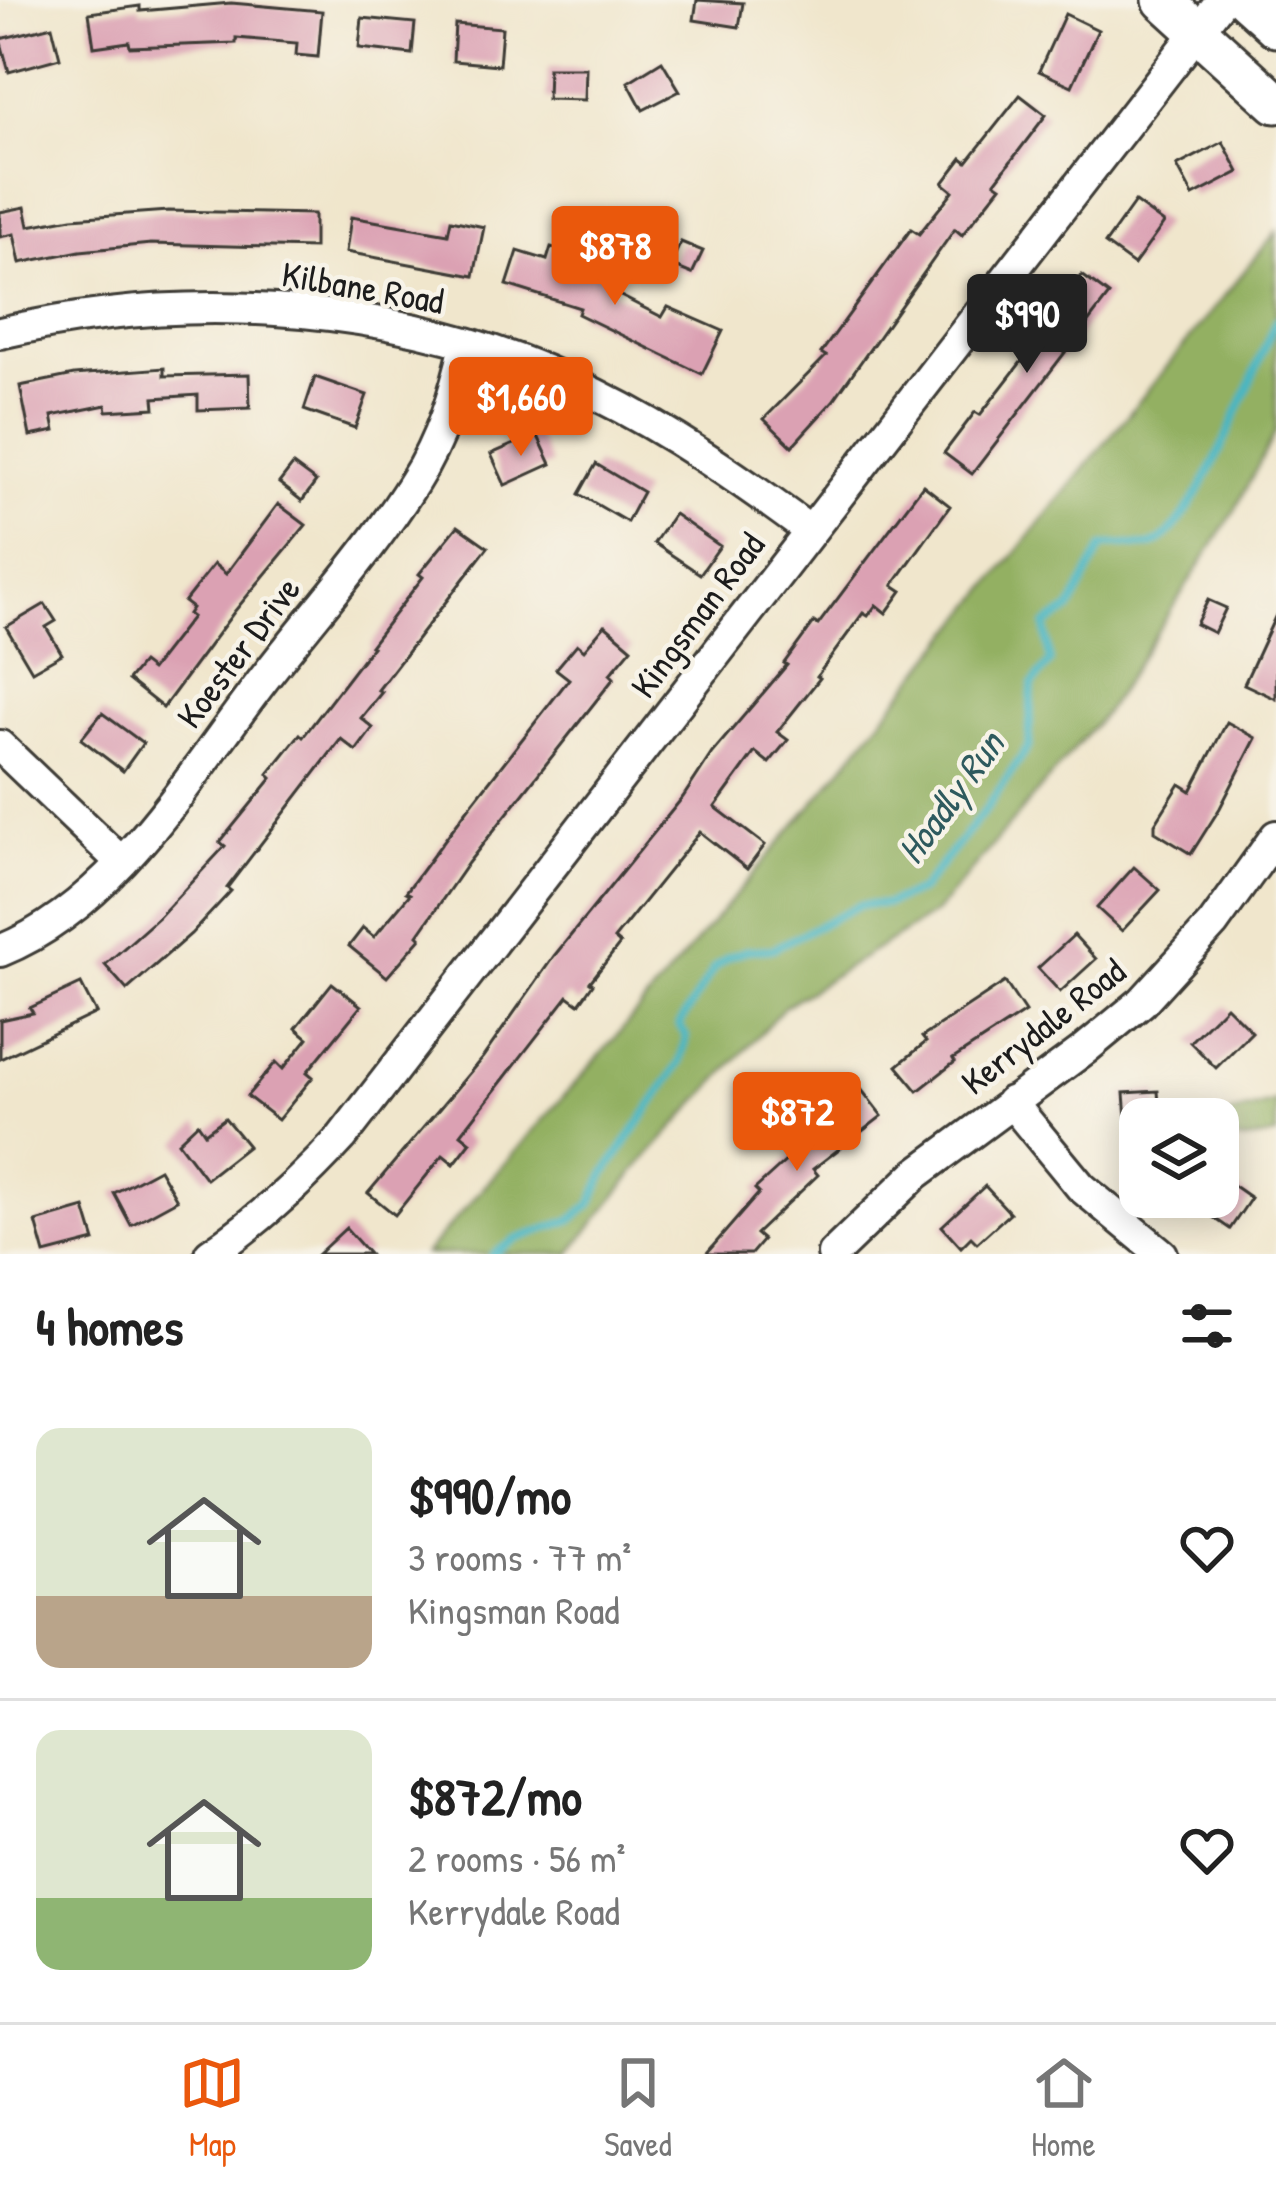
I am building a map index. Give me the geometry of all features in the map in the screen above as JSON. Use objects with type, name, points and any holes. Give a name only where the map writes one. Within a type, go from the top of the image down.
[{"type":"main road","points":[[1163,0],[1276,103]]},
{"type":"main road","points":[[1246,0],[1276,27]]},
{"type":"street","name":"Kingsman Road","points":[[210,1254],[251,1226],[303,1180],[341,1138],[1222,0]]},
{"type":"street","name":"Kilbane Road","points":[[0,333],[93,314],[240,308],[313,314],[466,345],[591,391],[734,475],[810,530]]},
{"type":"street","name":"Koester Drive","points":[[0,951],[46,928],[121,862],[202,764],[415,482],[454,393],[466,345]]},
{"type":"street","points":[[0,746],[121,862]]},
{"type":"street","name":"Kerrydale Road","points":[[833,1254],[916,1174],[1122,1020],[1213,924],[1276,836]]},
{"type":"street","points":[[1011,1102],[1081,1187],[1162,1254]]},
{"type":"green space","points":[[1276,232],[1276,431],[1234,512],[1106,711],[936,912],[785,1006],[641,1164],[570,1254],[425,1254],[821,794]]},
{"type":"green space","points":[[1276,1102],[1276,1136],[1239,1141],[1239,1112]]},
{"type":"building","points":[[697,0],[743,3],[739,27],[694,20]]},
{"type":"building","points":[[231,3],[322,11],[318,57],[296,55],[297,43],[236,38],[236,43],[130,47],[129,42],[94,47],[89,13]]},
{"type":"building","points":[[1065,14],[1098,30],[1072,86],[1039,71]]},
{"type":"building","points":[[362,18],[415,23],[412,54],[359,48]]},
{"type":"building","points":[[455,24],[502,28],[499,65],[453,61]]},
{"type":"building","points":[[52,26],[60,58],[9,72],[0,39]]},
{"type":"building","points":[[662,61],[680,91],[643,110],[628,82]]},
{"type":"building","points":[[548,68],[586,68],[585,100],[547,99]]},
{"type":"building","points":[[1020,95],[1046,115],[995,182],[1001,186],[962,235],[955,229],[833,401],[792,446],[764,419],[826,356],[821,353],[911,229],[919,234],[953,191],[943,183],[962,158],[967,162]]},
{"type":"building","points":[[1223,142],[1239,172],[1193,196],[1177,166]]},
{"type":"building","points":[[1135,202],[1164,223],[1134,265],[1105,244]]},
{"type":"building","points":[[25,207],[29,226],[168,211],[314,214],[314,248],[151,244],[20,263],[14,234],[0,237],[0,212]]},
{"type":"building","points":[[351,217],[448,234],[451,220],[484,227],[474,276],[346,252]]},
{"type":"building","points":[[681,242],[703,251],[692,274],[670,265]]},
{"type":"building","points":[[551,247],[571,253],[569,258],[614,279],[609,290],[662,317],[668,307],[723,331],[702,374],[578,314],[580,308],[507,285],[518,251],[547,260]]},
{"type":"building","points":[[1082,275],[1109,295],[972,474],[944,453],[975,412],[980,415],[1056,317],[1052,315]]},
{"type":"building","points":[[164,368],[164,376],[249,374],[250,408],[198,410],[198,395],[154,398],[155,408],[107,411],[106,405],[52,416],[55,431],[30,436],[20,386],[74,375]]},
{"type":"building","points":[[315,377],[367,395],[355,428],[304,410]]},
{"type":"building","points":[[537,434],[551,464],[505,485],[491,454]]},
{"type":"building","points":[[596,464],[643,492],[627,522],[579,494]]},
{"type":"building","points":[[293,465],[316,482],[302,501],[279,483]]},
{"type":"building","points":[[923,485],[950,506],[893,585],[902,591],[886,613],[876,605],[868,616],[863,613],[777,732],[788,740],[769,763],[755,752],[715,807],[765,845],[747,869],[700,832],[614,939],[620,944],[579,1004],[568,996],[461,1134],[471,1142],[454,1164],[443,1155],[395,1215],[368,1193],[483,1057],[554,956],[787,665],[784,663],[814,622],[818,625]]},
{"type":"building","points":[[278,504],[306,525],[163,708],[128,680],[142,663],[151,670],[192,617],[188,614],[192,608],[184,602],[214,564],[226,574]]},
{"type":"building","points":[[674,514],[720,546],[700,574],[654,543]]},
{"type":"building","points":[[458,526],[488,547],[378,690],[382,692],[361,718],[373,728],[356,751],[341,739],[227,888],[231,891],[127,990],[105,965],[159,917],[225,846],[220,842],[272,778],[268,774],[300,734],[303,737],[372,647],[423,577],[419,574]]},
{"type":"building","points":[[1208,600],[1226,608],[1214,633],[1196,624]]},
{"type":"building","points":[[45,604],[56,621],[46,627],[62,654],[32,671],[6,627]]},
{"type":"building","points":[[1276,615],[1276,699],[1244,684]]},
{"type":"building","points":[[605,625],[632,648],[610,674],[614,678],[468,863],[418,935],[421,938],[387,977],[349,946],[363,928],[374,937],[410,894],[406,892],[569,679],[556,669],[577,644],[584,650]]},
{"type":"building","points":[[102,713],[143,743],[123,771],[81,739]]},
{"type":"building","points":[[1227,722],[1256,738],[1191,854],[1155,832],[1155,824],[1180,784],[1191,791]]},
{"type":"building","points":[[1134,867],[1160,890],[1122,931],[1097,908]]},
{"type":"building","points":[[1074,935],[1096,959],[1060,992],[1038,968]]},
{"type":"building","points":[[1005,982],[1025,1012],[953,1059],[918,1091],[897,1066],[926,1042],[922,1037]]},
{"type":"building","points":[[332,983],[361,1006],[307,1072],[313,1077],[278,1120],[247,1096],[276,1062],[283,1069],[308,1038],[296,1028]]},
{"type":"building","points":[[81,984],[96,1013],[0,1059],[0,1020],[33,1013],[30,1008]]},
{"type":"building","points":[[1226,1006],[1252,1032],[1216,1068],[1190,1042]]},
{"type":"building","points":[[861,1089],[882,1116],[813,1169],[818,1175],[756,1234],[763,1240],[751,1254],[706,1254],[759,1193],[755,1189],[823,1127],[818,1122]]},
{"type":"building","points":[[1158,1091],[1158,1098],[1124,1098],[1124,1093]]},
{"type":"building","points":[[225,1118],[248,1146],[206,1179],[178,1142],[198,1123],[205,1133]]},
{"type":"building","points":[[159,1169],[177,1200],[131,1225],[114,1193]]},
{"type":"building","points":[[985,1186],[1010,1213],[977,1243],[971,1237],[961,1247],[942,1226]]},
{"type":"building","points":[[1239,1190],[1251,1198],[1239,1216]]},
{"type":"building","points":[[85,1208],[95,1241],[45,1254],[36,1222]]},
{"type":"building","points":[[1214,1218],[1237,1218],[1230,1229]]},
{"type":"building","points":[[346,1228],[369,1254],[318,1254]]},
{"type":"waterway","name":"Hoadly Run","points":[[493,1254],[515,1240],[573,1219],[591,1204],[605,1174],[680,1063],[686,1036],[679,1025],[714,968],[747,950],[772,949],[859,905],[887,904],[921,890],[1029,746],[1032,685],[1050,662],[1045,625],[1070,610],[1102,547],[1151,545],[1174,528],[1208,475],[1276,320]]}]
